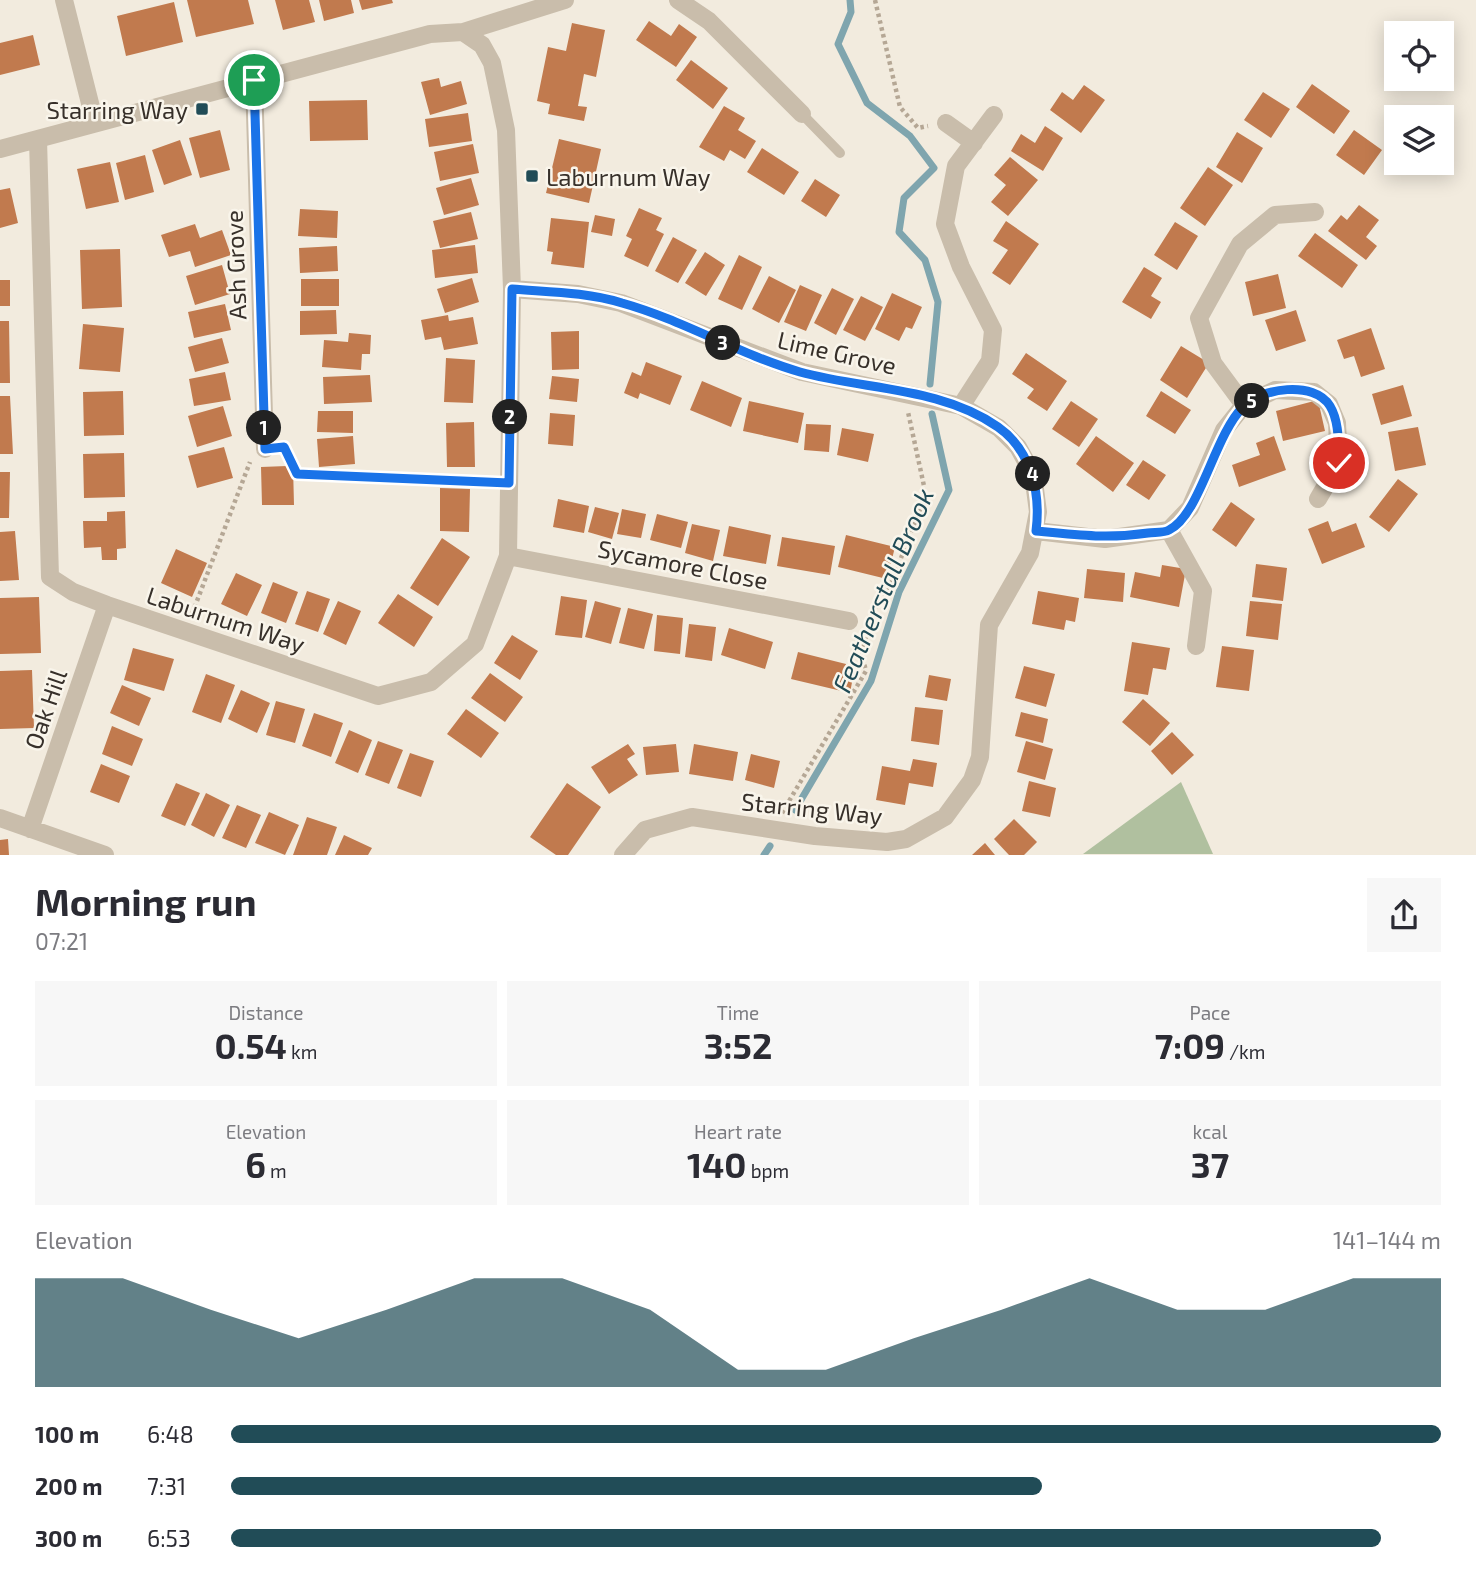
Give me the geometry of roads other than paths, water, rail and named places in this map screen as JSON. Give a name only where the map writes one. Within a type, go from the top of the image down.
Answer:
[{"type":"street","points":[[64,0],[95,123]]},
{"type":"street","points":[[0,149],[430,34],[463,32],[565,0]]},
{"type":"street","points":[[678,0],[709,21],[802,114]]},
{"type":"street","name":"Laburnum Way","points":[[38,139],[50,577],[74,592],[107,605],[378,696],[431,682],[475,644],[508,556],[512,289],[506,130],[492,63],[482,45],[463,32]]},
{"type":"street","name":"Ash Grove","points":[[254,80],[265,449]]},
{"type":"street","points":[[961,406],[990,360],[993,330],[961,267],[946,224],[956,166],[994,115]]},
{"type":"street","points":[[946,123],[974,143]]},
{"type":"street","points":[[1244,405],[1213,363],[1199,318],[1240,244],[1275,215],[1315,212]]},
{"type":"street","name":"Lime Grove","points":[[512,289],[578,294],[621,303],[755,357],[802,372],[961,406],[999,428],[1018,447],[1033,474],[1038,512],[1036,531]]},
{"type":"street","points":[[1036,531],[1105,539],[1169,530],[1190,508],[1224,430],[1244,405],[1275,390],[1314,392],[1329,404],[1337,423],[1339,463],[1318,499]]},
{"type":"street","points":[[1169,530],[1203,591],[1196,646]]},
{"type":"street","name":"Starring Way","points":[[623,855],[645,830],[692,817],[815,836],[887,842],[906,839],[945,817],[972,780],[980,757],[989,625],[1030,554],[1036,531]]},
{"type":"street","name":"Sycamore Close","points":[[508,556],[849,621]]},
{"type":"street","name":"Oak Hill","points":[[30,829],[107,605]]},
{"type":"street","points":[[0,818],[105,855]]},
{"type":"street","points":[[810,855],[815,836]]},
{"type":"lane","points":[[802,114],[840,153]]},
{"type":"waterway","name":"Featherstall Brook","points":[[850,0],[851,12],[838,44],[867,103],[910,136],[934,168],[904,198],[899,232],[925,260],[938,302],[930,384]]},
{"type":"waterway","name":"Featherstall Brook","points":[[795,810],[871,681],[899,592],[949,490],[932,414]]},
{"type":"waterway","name":"Featherstall Brook","points":[[764,855],[770,846]]},
{"type":"place","name":"Starring Way","points":[[202,109]]},
{"type":"place","name":"Laburnum Way","points":[[532,176]]}]
